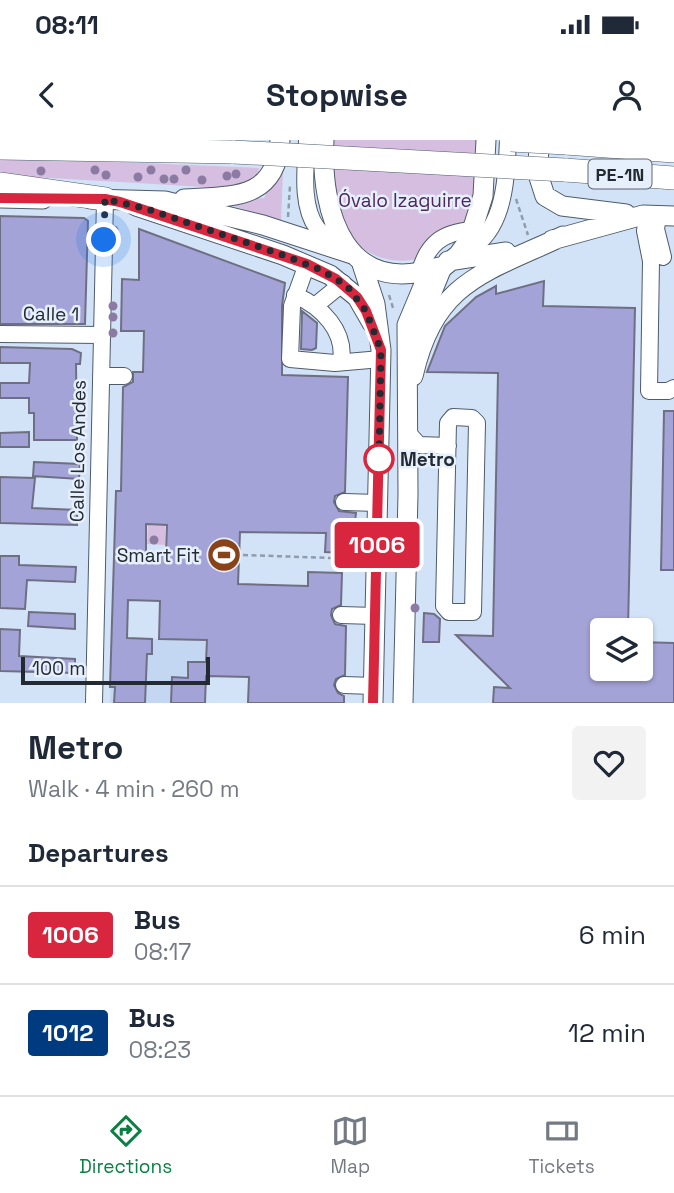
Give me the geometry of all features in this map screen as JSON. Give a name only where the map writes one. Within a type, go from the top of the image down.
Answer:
[{"type":"highway","name":"PE-1N","points":[[509,140],[674,151]]},
{"type":"highway","name":"PE-1N","points":[[0,148],[234,152],[674,178]]},
{"type":"highway","points":[[0,184],[105,199]]},
{"type":"main road","points":[[0,198],[166,201],[244,194],[262,186],[274,169],[280,140]]},
{"type":"main road","points":[[324,140],[327,204],[337,233],[354,254],[375,304],[381,355],[374,694],[403,695],[408,467],[407,325],[425,282],[448,262],[473,230],[483,196],[486,140]]},
{"type":"main road","points":[[540,140],[539,185],[552,202],[583,210],[655,216]]},
{"type":"main road","points":[[105,199],[147,209],[307,264],[343,283],[366,311],[381,355]]},
{"type":"main road","points":[[166,201],[354,254],[379,271],[399,275],[419,274],[448,262],[483,258],[564,236],[655,216]]},
{"type":"main road","points":[[408,411],[420,347],[441,307],[481,274],[564,236]]},
{"type":"main road","points":[[374,660],[404,660]]},
{"type":"street","points":[[307,140],[306,195],[312,217],[318,229],[354,254]]},
{"type":"street","points":[[448,262],[482,242],[493,225],[503,197],[509,140]]},
{"type":"street","name":"Calle Los Andes","points":[[94,703],[105,199]]},
{"type":"street","points":[[655,216],[645,231],[662,260],[649,391],[668,391],[674,388]]},
{"type":"street","points":[[419,274],[423,258],[436,241],[453,231],[473,230]]},
{"type":"street","points":[[307,264],[292,306],[290,359],[341,362],[381,355]]},
{"type":"street","points":[[316,305],[343,283]]},
{"type":"street","points":[[295,295],[316,305],[338,332],[342,348],[341,362]]},
{"type":"street","name":"Calle 1","points":[[0,334],[102,335]]},
{"type":"street","points":[[101,376],[124,376]]},
{"type":"street","points":[[453,417],[474,419],[477,424],[473,612],[449,612],[444,606],[448,451],[449,420],[453,417]]},
{"type":"street","points":[[408,433],[419,445],[448,451]]},
{"type":"street","points":[[408,467],[419,456],[448,451]]},
{"type":"street","points":[[344,502],[378,503]]},
{"type":"street","points":[[341,615],[376,616]]},
{"type":"street","points":[[344,685],[374,694]]},
{"type":"path","points":[[287,233],[291,176]]},
{"type":"path","points":[[516,198],[528,235]]},
{"type":"path","points":[[243,555],[361,559]]},
{"type":"shaded area","points":[[112,638],[207,640],[205,703],[110,703]]},
{"type":"green space","name":"Óvalo Izaguirre","points":[[334,140],[478,140],[471,205],[463,225],[453,239],[439,250],[406,260],[389,260],[373,254],[359,244],[348,230],[339,208],[334,175]]},
{"type":"green space","points":[[0,157],[259,168],[257,178],[238,189],[0,175]]},
{"type":"green space","points":[[283,171],[281,222],[228,204],[229,201],[264,198],[278,172]]},
{"type":"green space","points":[[148,525],[165,526],[165,545],[147,544]]},
{"type":"building","points":[[0,216],[84,218],[88,221],[85,324],[0,324]]},
{"type":"building","points":[[139,229],[285,283],[282,306],[282,375],[348,377],[345,492],[335,496],[334,502],[339,511],[356,513],[354,530],[344,529],[343,553],[325,552],[326,533],[240,532],[238,584],[308,586],[308,572],[342,573],[341,605],[332,609],[331,615],[335,624],[346,626],[345,675],[336,679],[334,685],[338,693],[344,696],[344,703],[248,703],[249,677],[206,676],[205,703],[171,703],[172,677],[188,678],[188,662],[206,662],[207,640],[159,639],[160,601],[128,600],[127,638],[152,639],[152,654],[147,654],[145,703],[114,703],[115,687],[110,687],[116,491],[121,491],[123,387],[133,382],[133,372],[143,372],[144,331],[121,331],[122,279],[139,280]],"holes":[[[146,524],[167,525],[166,553],[146,552]]]},
{"type":"building","points":[[544,281],[543,306],[635,308],[628,618],[590,618],[590,681],[653,681],[653,642],[674,643],[674,703],[493,703],[494,687],[510,688],[456,635],[493,636],[498,373],[427,372],[445,326],[476,297],[496,286],[496,294]]},
{"type":"building","points":[[302,311],[317,323],[316,348],[312,350],[301,349]]},
{"type":"building","points":[[0,347],[72,349],[81,353],[80,364],[76,364],[77,440],[34,440],[34,413],[29,413],[29,398],[0,398],[0,383],[29,383],[30,363],[0,363]]},
{"type":"building","points":[[664,411],[674,411],[674,570],[661,570]]},
{"type":"building","points":[[29,432],[29,447],[0,447],[0,433]]},
{"type":"building","points":[[34,462],[80,464],[79,479],[33,476]]},
{"type":"building","points":[[0,477],[35,478],[32,508],[77,510],[77,525],[0,523]]},
{"type":"building","points":[[0,556],[19,556],[19,565],[76,567],[75,582],[27,580],[25,609],[0,608]]},
{"type":"building","points":[[29,612],[75,614],[75,629],[28,626]]},
{"type":"building","points":[[424,613],[434,614],[440,619],[439,642],[423,642]]},
{"type":"building","points":[[0,629],[20,630],[19,656],[75,659],[75,673],[0,671]]},
{"type":"bus line","name":"1006","points":[[0,198],[105,199],[147,209],[314,267],[343,283],[357,297],[374,328],[381,350],[373,703]]},
{"type":"place","name":"Metro","points":[[379,459]]},
{"type":"place","name":"Smart Fit","points":[[224,555]]},
{"type":"route","points":[[104,240],[105,199],[147,209],[283,255],[321,270],[347,286],[366,311],[381,350],[379,459]]}]
